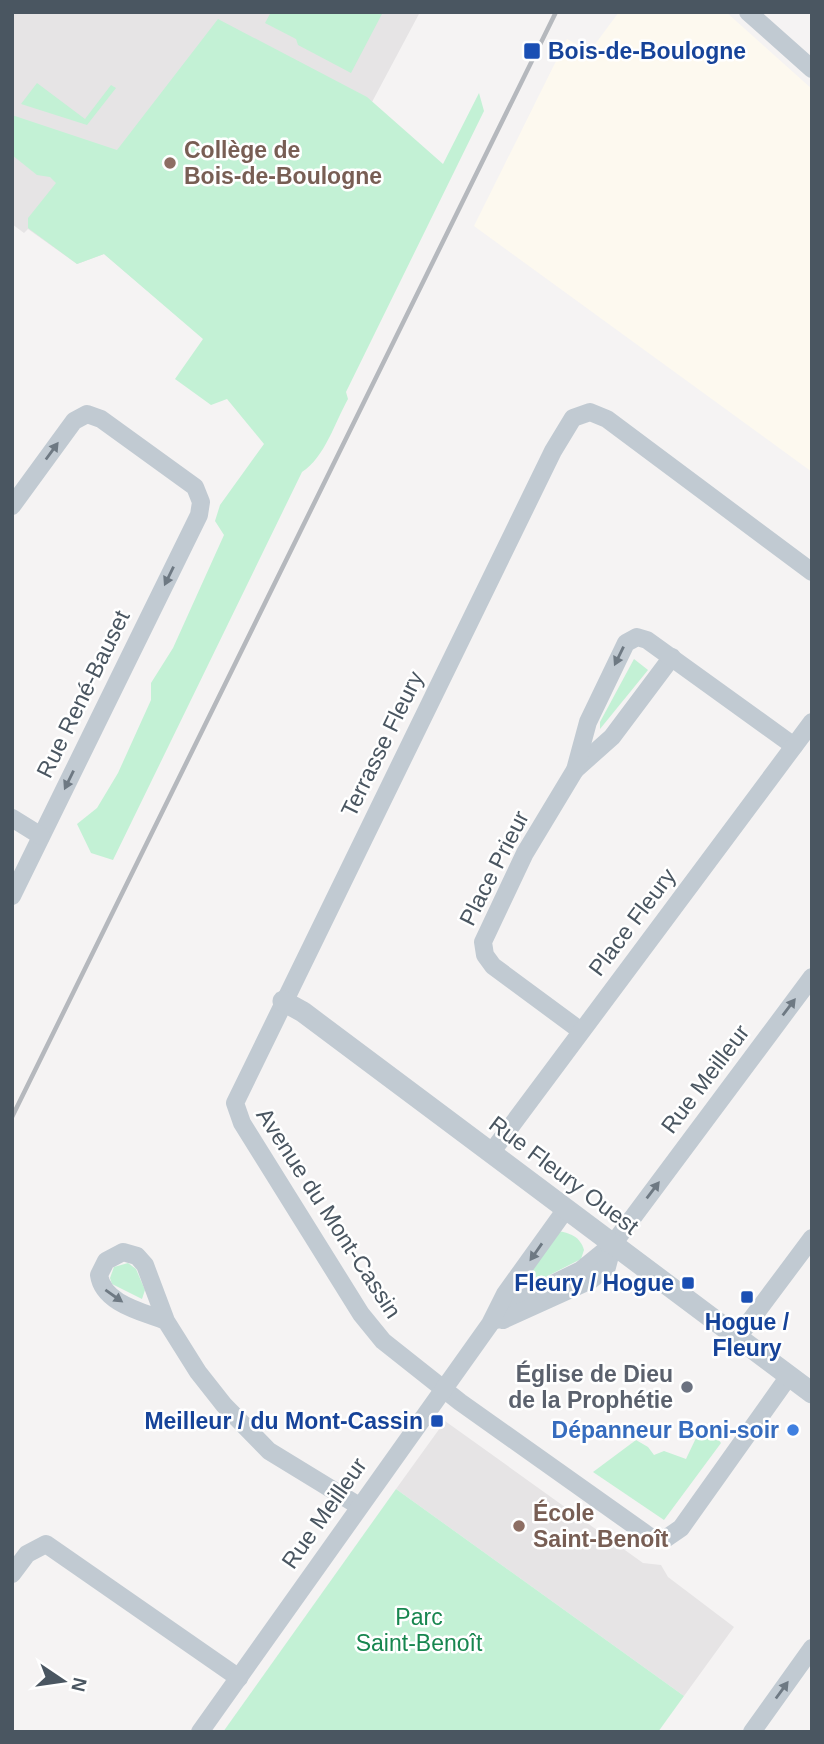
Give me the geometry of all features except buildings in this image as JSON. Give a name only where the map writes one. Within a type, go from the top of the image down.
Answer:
[{"type":"street","points":[[748,12],[812,69]]},
{"type":"street","name":"Terrasse Fleury","points":[[235,1103],[283,1000],[568,424],[582,413],[594,412],[612,422],[812,572]]},
{"type":"street","name":"Rue René-Bauset","points":[[12,506],[74,421],[83,415],[91,414],[195,487],[201,498],[199,515],[12,896]]},
{"type":"street","name":"Place Prieur","points":[[581,1031],[493,966],[483,947],[487,930],[525,853],[575,770],[588,722],[626,643],[641,637],[794,746]]},
{"type":"street","name":"Place Prieur","points":[[575,770],[612,737],[672,657]]},
{"type":"street","name":"Place Fleury","points":[[491,1153],[812,722]]},
{"type":"street","points":[[12,818],[41,836]]},
{"type":"street","name":"Rue Meilleur","points":[[490,1324],[520,1300],[581,1270],[612,1244],[812,977]]},
{"type":"street","name":"Rue Fleury Ouest","points":[[283,1000],[812,1393]]},
{"type":"street","name":"Avenue du Mont-Cassin","points":[[235,1103],[239,1119],[368,1324],[383,1341],[443,1389],[633,1526],[662,1539],[669,1538],[684,1524],[789,1376]]},
{"type":"street","name":"Rue Meilleur","points":[[200,1732],[490,1324],[505,1294],[566,1209]]},
{"type":"street","points":[[737,1337],[812,1238]]},
{"type":"street","points":[[166,1321],[214,1394],[263,1446],[359,1506]]},
{"type":"street","points":[[12,1574],[27,1554],[46,1544],[239,1678]]},
{"type":"street","points":[[752,1732],[812,1648]]},
{"type":"shaded area","name":"Collège de Bois-de-Boulogne","points":[[12,12],[420,12],[372,102],[204,339],[104,254],[77,264],[28,229],[24,233],[12,224]]},
{"type":"shaded area","points":[[619,12],[726,12],[812,89],[812,472],[474,226],[567,39],[590,51]]},
{"type":"shaded area","name":"École Saint-Benoît","points":[[445,1421],[643,1563],[661,1565],[668,1577],[734,1627],[684,1696],[396,1489]]},
{"type":"green space","points":[[271,12],[383,12],[351,73],[298,45],[296,39],[265,23]]},
{"type":"green space","points":[[218,19],[367,97],[443,164],[479,93],[484,111],[346,392],[348,399],[329,439],[317,458],[302,472],[113,860],[91,853],[77,824],[97,808],[118,773],[151,700],[151,683],[173,648],[224,535],[215,521],[220,505],[264,444],[227,399],[211,405],[175,379],[203,339],[104,254],[77,264],[28,228],[28,218],[56,183],[50,177],[37,175],[12,155],[12,115],[117,150]]},
{"type":"green space","points":[[37,83],[85,119],[111,85],[116,88],[87,125],[21,104]]},
{"type":"green space","points":[[634,659],[648,670],[600,729],[600,722]]},
{"type":"green space","points":[[558,1231],[570,1234],[580,1241],[584,1250],[581,1259],[528,1286],[525,1279]]},
{"type":"green space","points":[[128,1263],[136,1269],[145,1290],[142,1299],[112,1284],[110,1278],[114,1267]]},
{"type":"green space","points":[[711,1430],[721,1443],[664,1520],[593,1472],[636,1440],[648,1447],[654,1455],[664,1451],[686,1459],[696,1438]]},
{"type":"green space","name":"Parc Saint-Benoît","points":[[396,1489],[684,1696],[658,1732],[223,1732]]},
{"type":"railway","points":[[12,1117],[556,12]]},
{"type":"place","name":"Bois-de-Boulogne","points":[[532,51]]},
{"type":"place","name":"Collège de Bois-de-Boulogne","points":[[170,163]]},
{"type":"place","name":"Fleury / Hogue","points":[[688,1283]]},
{"type":"place","name":"Hogue / Fleury","points":[[747,1297]]},
{"type":"place","name":"Église de Dieu de la Prophétie","points":[[687,1387]]},
{"type":"place","name":"Meilleur / du Mont-Cassin","points":[[437,1421]]},
{"type":"place","name":"Dépanneur Boni-soir","points":[[793,1430]]},
{"type":"place","name":"École Saint-Benoît","points":[[519,1526]]}]
